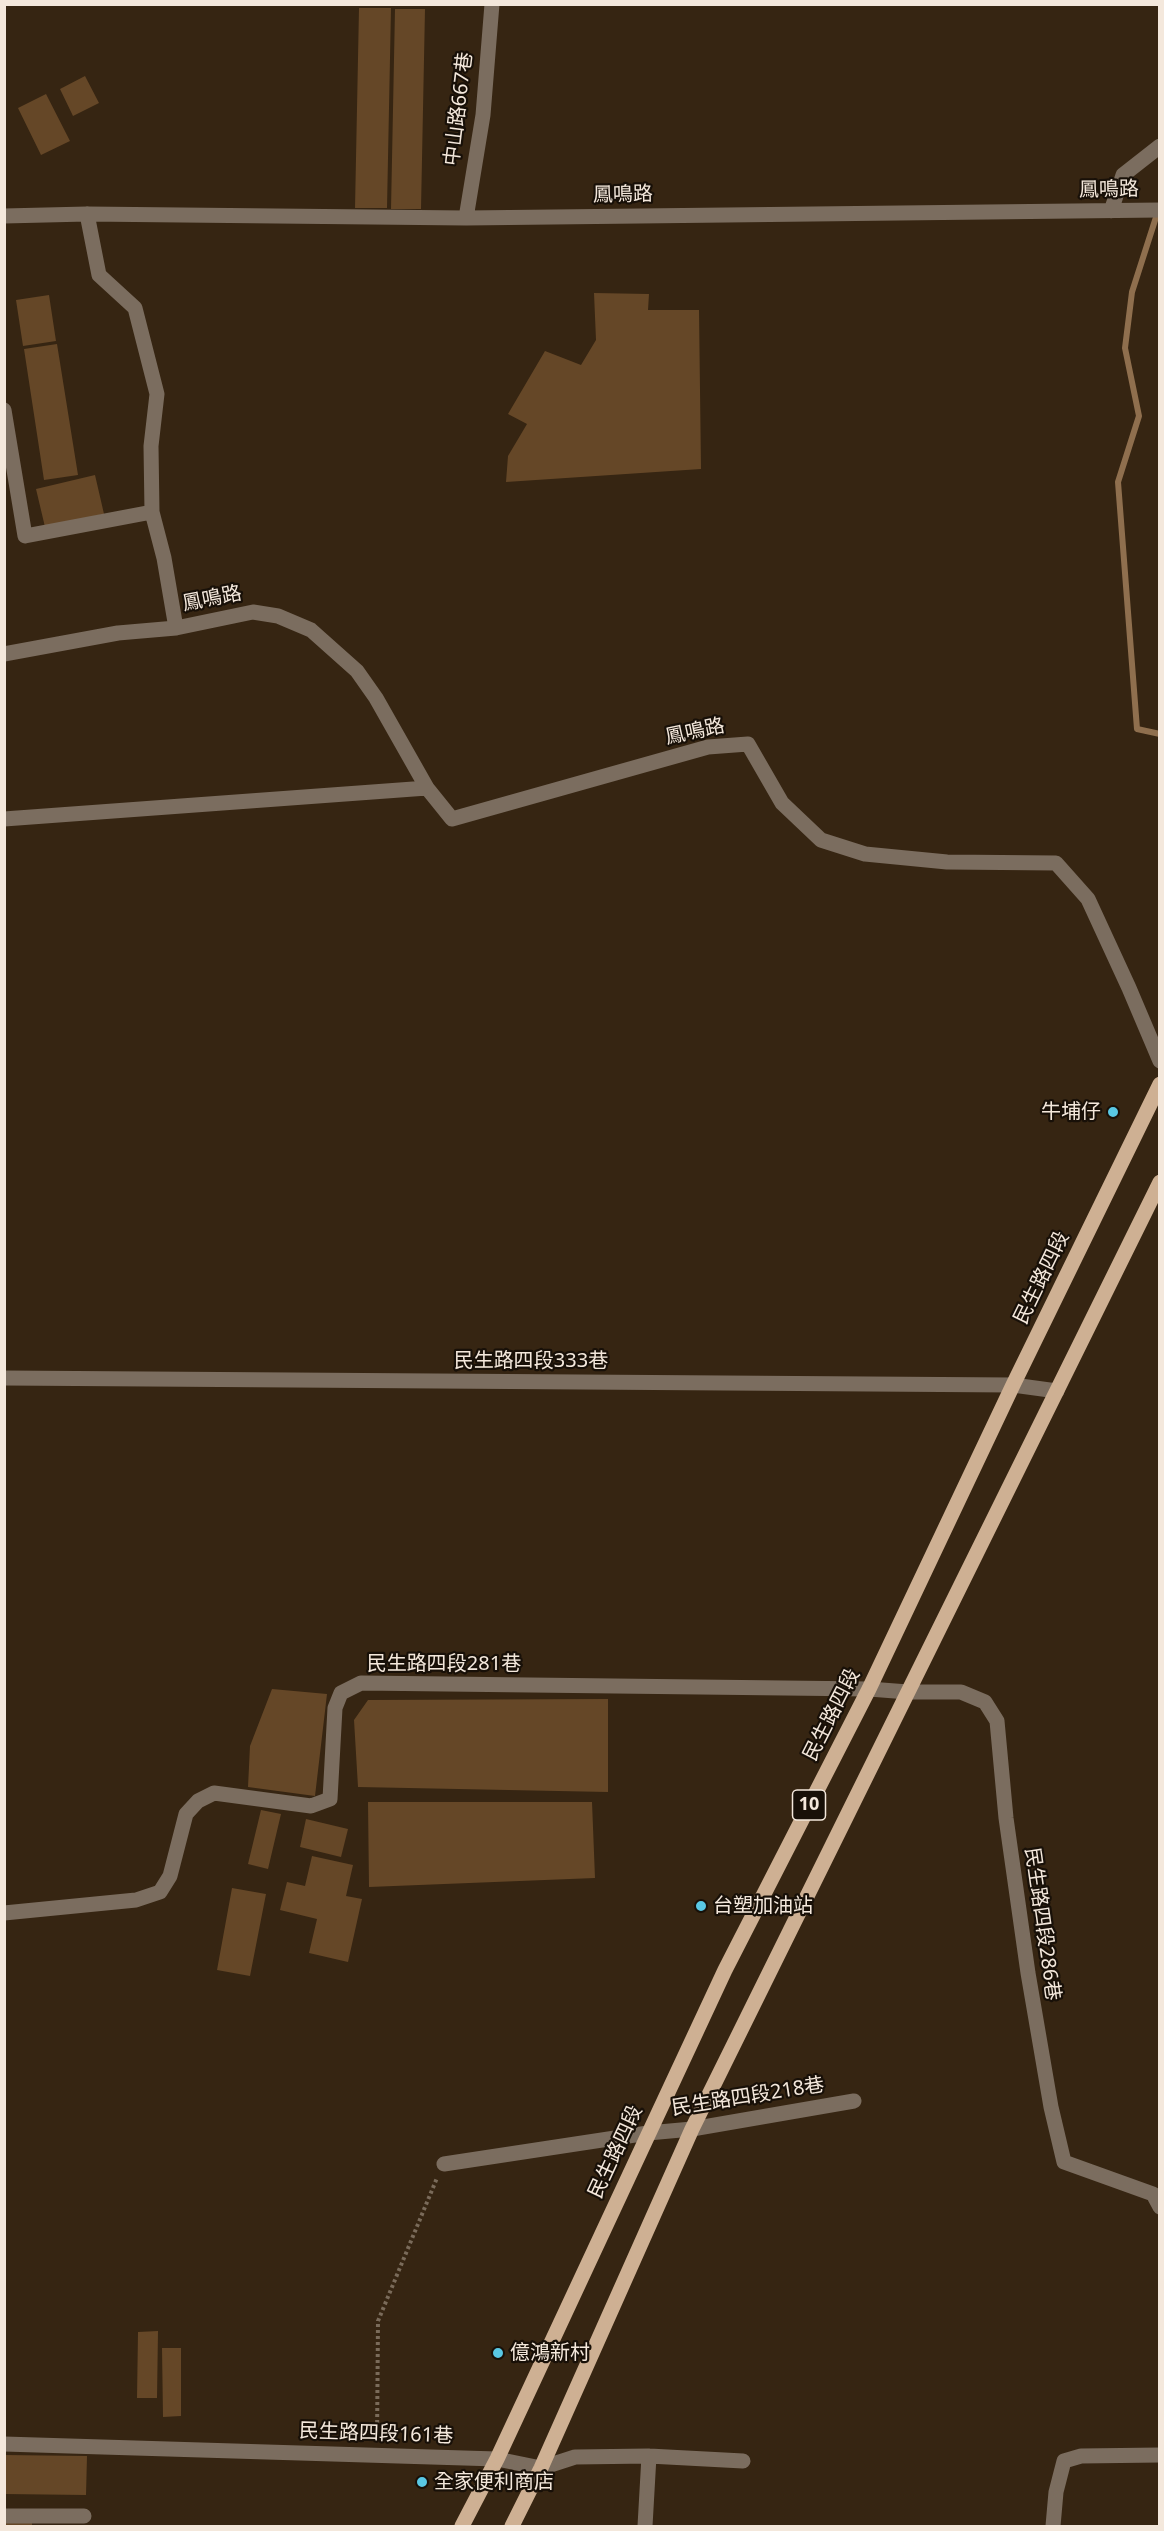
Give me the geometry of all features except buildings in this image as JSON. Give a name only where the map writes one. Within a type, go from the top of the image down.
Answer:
[{"type":"main road","name":"民生路四段","points":[[462,2526],[497,2459],[725,1970],[869,1689],[1013,1385],[1160,1084]]},
{"type":"main road","name":"10","points":[[512,2526],[541,2468],[692,2129],[1160,1182]]},
{"type":"street","name":"中山路667巷","points":[[466,218],[483,115],[492,4]]},
{"type":"street","points":[[1111,211],[1123,175],[1160,146]]},
{"type":"street","name":"鳳鳴路","points":[[4,216],[87,214],[466,218],[1160,210]]},
{"type":"street","name":"鳳鳴路","points":[[87,214],[99,274],[135,308],[158,394],[151,446],[152,512],[164,558],[176,628]]},
{"type":"street","points":[[4,410],[25,536],[152,512]]},
{"type":"street","name":"鳳鳴路","points":[[4,654],[118,633],[176,628],[252,612],[278,616],[311,630],[357,671],[376,698],[427,788],[452,819],[708,747],[748,744],[782,804],[820,840],[865,854],[947,862],[1056,863],[1088,899],[1160,1061]]},
{"type":"street","points":[[4,819],[427,788]]},
{"type":"street","name":"民生路四段333巷","points":[[4,1378],[1013,1385],[1057,1390]]},
{"type":"street","name":"民生路四段281巷","points":[[4,1913],[136,1900],[160,1892],[170,1876],[186,1814],[198,1802],[214,1793],[311,1806],[330,1799],[335,1708],[341,1693],[360,1683],[869,1689]]},
{"type":"street","name":"民生路四段286巷","points":[[869,1689],[961,1692],[985,1702],[997,1721],[1006,1818],[1026,1961],[1051,2107],[1064,2162],[1153,2194],[1160,2207]]},
{"type":"street","name":"民生路四段218巷","points":[[444,2164],[648,2133],[692,2129],[854,2101]]},
{"type":"street","name":"民生路四段161巷","points":[[4,2444],[497,2459],[541,2468],[575,2457],[649,2456],[743,2461]]},
{"type":"street","points":[[1053,2526],[1056,2492],[1064,2460],[1081,2456],[1160,2455]]},
{"type":"street","points":[[645,2526],[649,2456]]},
{"type":"street","points":[[4,2516],[84,2516]]},
{"type":"path","points":[[378,2455],[378,2321],[444,2164]]},
{"type":"waterway","points":[[1158,211],[1132,292],[1125,348],[1139,416],[1118,482],[1137,729],[1160,734]]},
{"type":"place","name":"牛埔仔","points":[[1113,1112]]},
{"type":"place","name":"台塑加油站","points":[[701,1906]]},
{"type":"place","name":"億鴻新村","points":[[498,2353]]},
{"type":"place","name":"全家便利商店","points":[[422,2482]]}]
